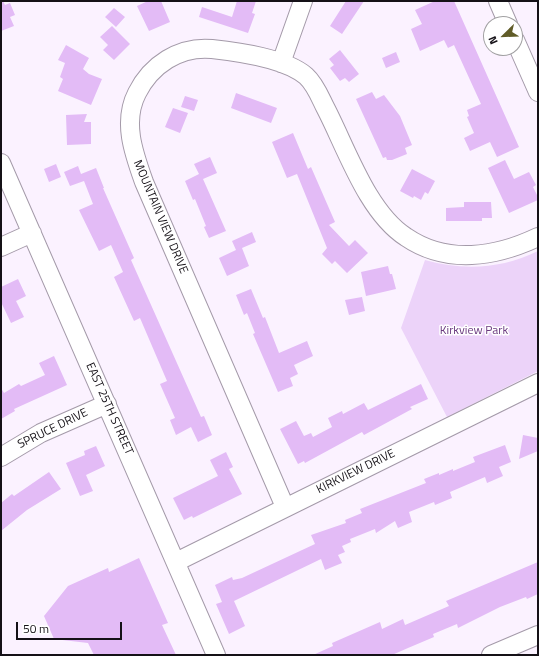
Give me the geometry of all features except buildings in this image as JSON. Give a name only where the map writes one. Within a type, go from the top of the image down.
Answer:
[{"type":"street","points":[[281,63],[304,1]]},
{"type":"street","points":[[498,1],[505,16]]},
{"type":"street","name":"MOUNTAIN VIEW DRIVE","points":[[285,507],[144,182],[130,139],[132,103],[148,76],[157,66],[169,58],[186,51],[206,48],[257,56],[281,63],[305,76],[313,84],[362,184],[374,203],[405,237],[417,244],[446,254],[470,256],[500,252],[538,237]]},
{"type":"street","points":[[522,56],[538,92]]},
{"type":"street","name":"EAST 25TH STREET","points":[[1,163],[216,655]]},
{"type":"street","points":[[1,247],[32,233]]},
{"type":"street","name":"KIRKVIEW DRIVE","points":[[176,562],[538,383]]},
{"type":"street","name":"SPRUCE DRIVE","points":[[1,457],[41,433],[107,404]]},
{"type":"street","points":[[491,655],[538,635]]},
{"type":"green space","name":"Kirkview Park","points":[[538,251],[538,371],[447,417],[401,328],[425,260],[440,264],[468,267],[496,265],[510,262]]}]
